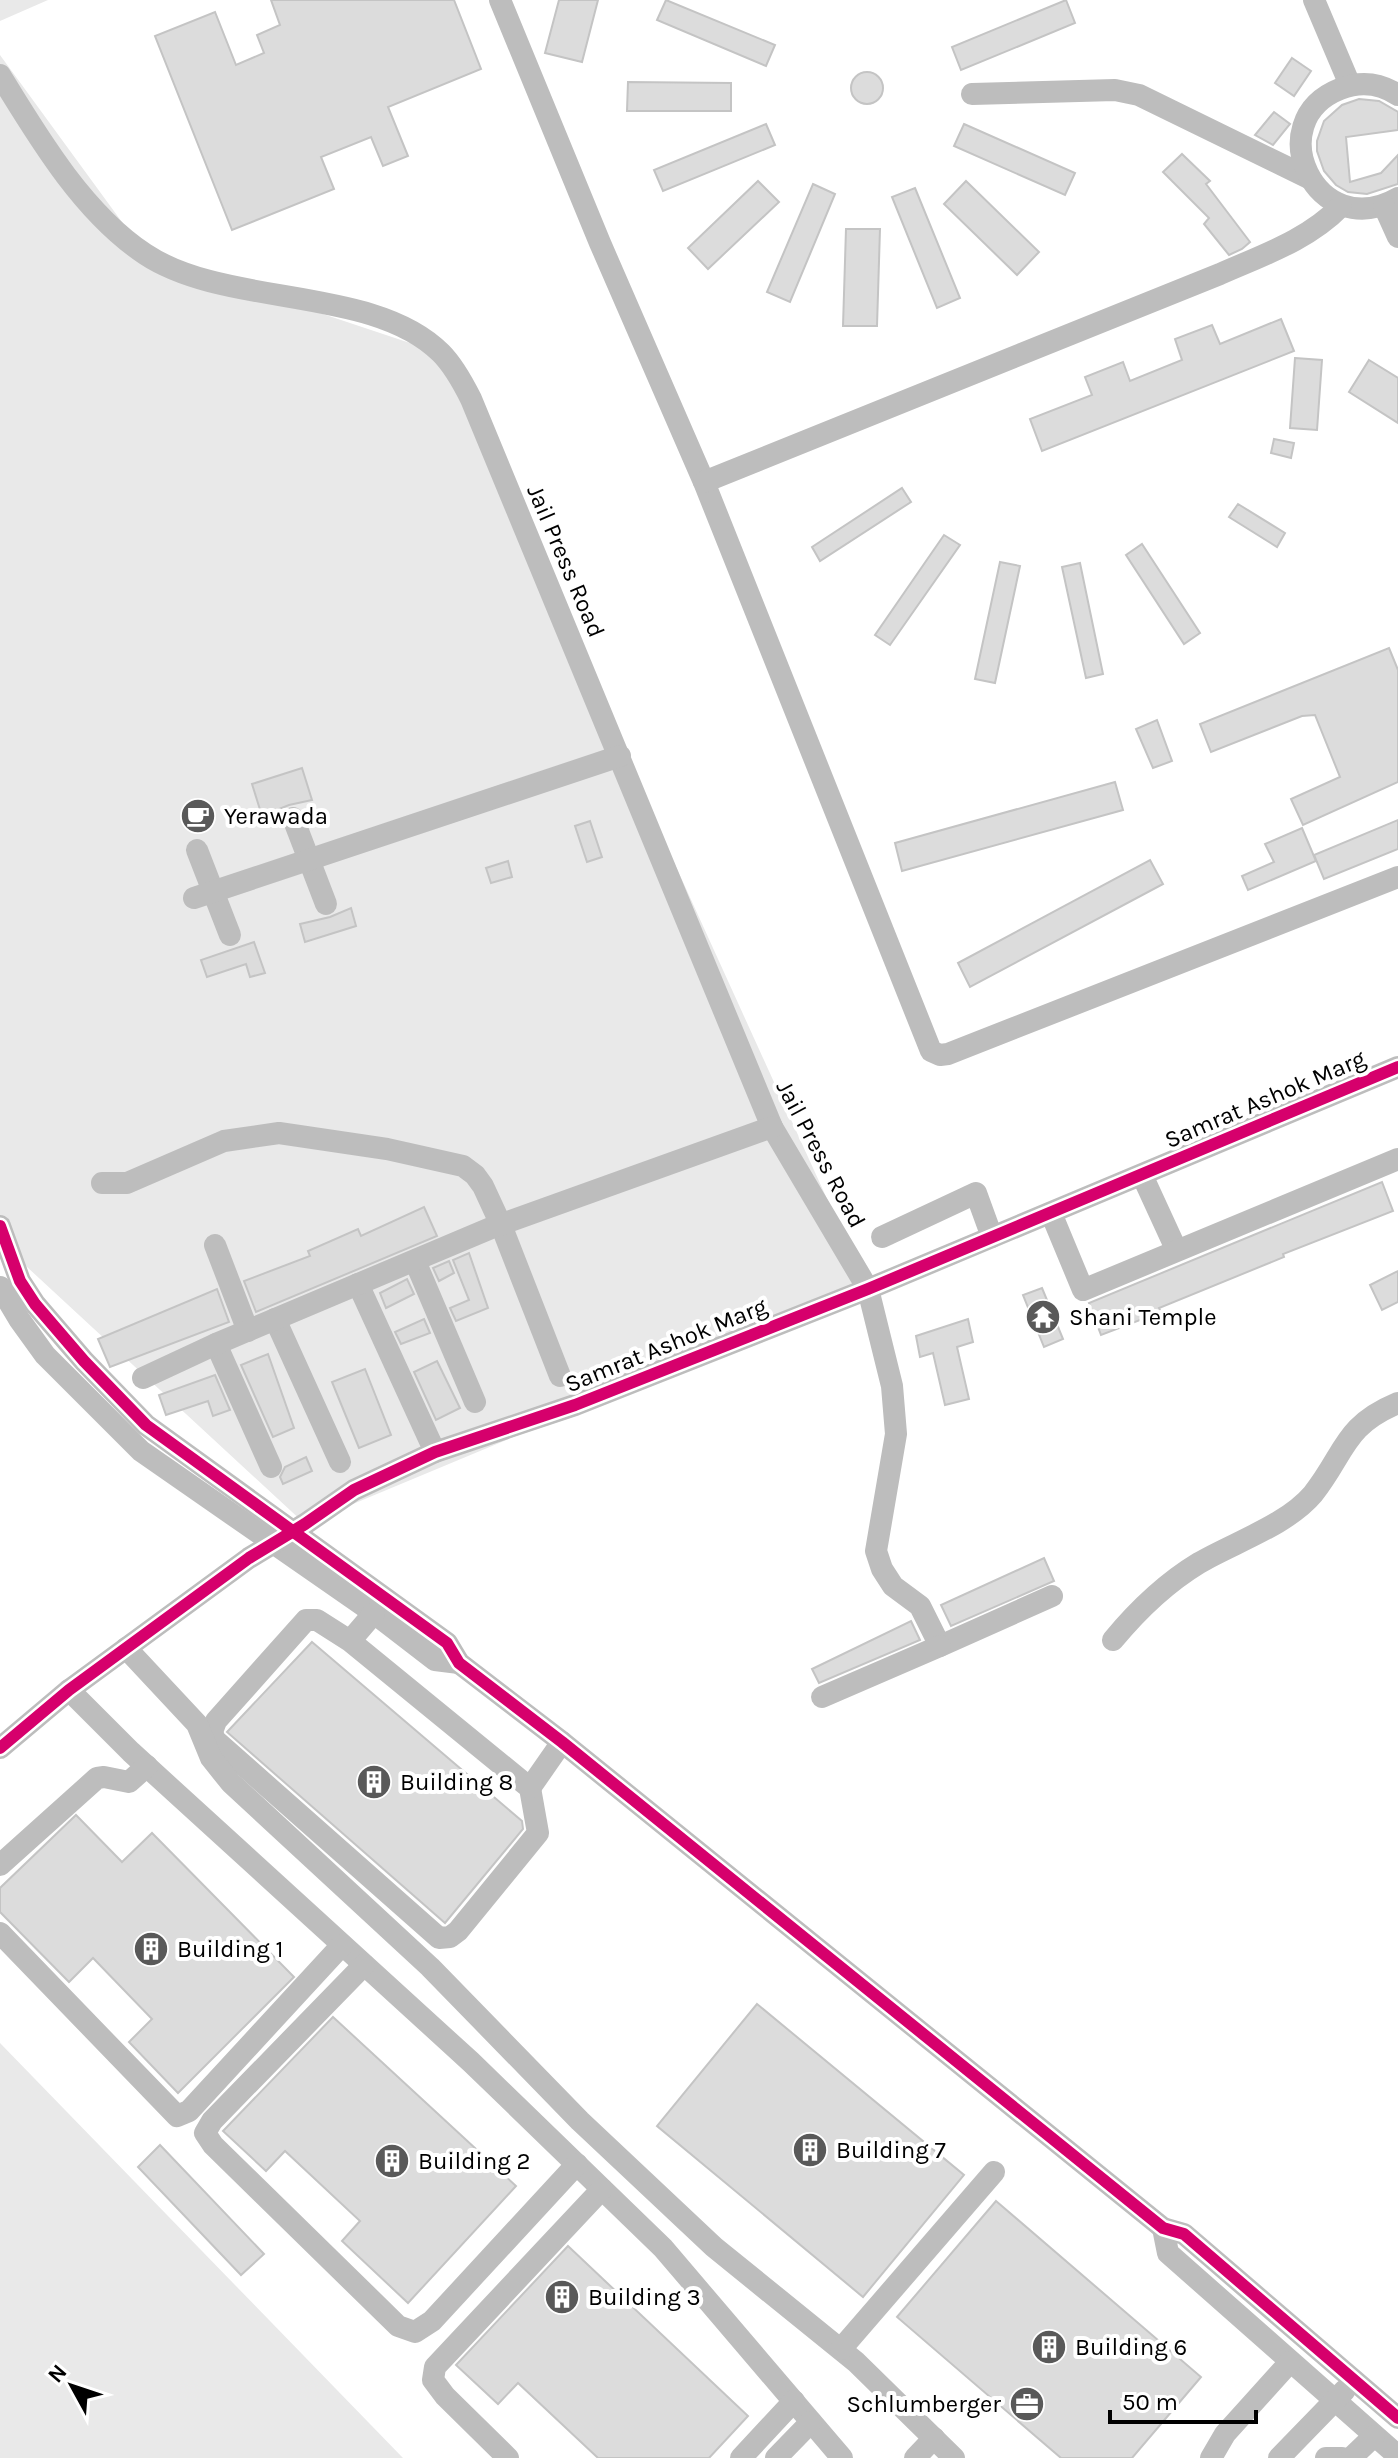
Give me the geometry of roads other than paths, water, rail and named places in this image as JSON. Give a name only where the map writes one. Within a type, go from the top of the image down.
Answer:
[{"type":"street","points":[[500,0],[600,243],[704,482],[931,1051],[948,1054],[1398,877]]},
{"type":"street","points":[[1314,0],[1350,85]]},
{"type":"street","name":"Jail Press Road","points":[[0,75],[25,116],[84,196],[107,224],[146,255],[184,274],[369,314],[425,340],[443,354],[471,399],[772,1127],[868,1289],[892,1386],[896,1434],[876,1551],[882,1569],[893,1586],[920,1606],[940,1646]]},
{"type":"street","points":[[1398,95],[1369,84],[1350,85],[1332,92],[1316,105],[1306,121],[1301,150],[1309,178],[1323,195],[1341,206],[1363,209],[1391,202],[1398,237]]},
{"type":"street","points":[[972,94],[1115,90],[1139,95],[1309,178]]},
{"type":"street","points":[[704,482],[1220,274],[1289,244],[1327,220],[1341,206]]},
{"type":"street","points":[[203,895],[620,756]]},
{"type":"street","points":[[293,818],[326,904]]},
{"type":"street","points":[[197,850],[203,895],[230,935]]},
{"type":"street","name":"Samrat Ashok Marg","points":[[0,1748],[69,1690],[249,1558],[354,1490],[435,1452],[575,1405],[868,1289],[1398,1067]]},
{"type":"street","points":[[143,1378],[216,1344],[501,1225],[772,1127]]},
{"type":"street","points":[[102,1183],[127,1183],[224,1141],[279,1133],[387,1149],[463,1166],[483,1186],[560,1376]]},
{"type":"street","points":[[1051,1213],[1083,1290],[1398,1159]]},
{"type":"street","points":[[1142,1175],[1176,1249]]},
{"type":"street","points":[[882,1237],[976,1193],[992,1237]]},
{"type":"street","points":[[0,1226],[20,1281],[35,1304],[84,1361],[146,1425],[435,1660],[459,1663]]},
{"type":"street","points":[[215,1245],[248,1331]]},
{"type":"street","points":[[415,1261],[475,1402]]},
{"type":"street","points":[[358,1284],[435,1452]]},
{"type":"street","points":[[0,1287],[45,1355],[141,1451],[284,1536],[447,1643],[459,1663],[562,1742],[1163,2228],[1184,2234],[1398,2418]]},
{"type":"street","points":[[275,1319],[340,1462]]},
{"type":"street","points":[[216,1344],[271,1467]]},
{"type":"street","points":[[1113,1640],[1140,1609],[1196,1565],[1287,1516],[1312,1495],[1353,1432],[1373,1413],[1398,1403]]},
{"type":"street","points":[[822,1697],[1052,1596]]},
{"type":"street","points":[[350,1641],[374,1613]]},
{"type":"street","points":[[306,1620],[317,1620],[350,1641],[530,1788],[538,1833],[450,1937],[439,1938],[215,1740],[212,1732],[216,1721],[306,1620]]},
{"type":"street","points":[[126,1648],[197,1724],[211,1758],[231,1783],[430,1967],[580,2121],[714,2247],[841,2349],[954,2458]]},
{"type":"street","points":[[69,1690],[147,1766],[471,2062],[663,2248],[842,2458]]},
{"type":"street","points":[[530,1788],[562,1742]]},
{"type":"street","points":[[0,1865],[97,1778],[129,1782],[147,1766]]},
{"type":"street","points":[[0,1933],[177,2116],[189,2111],[342,1945]]},
{"type":"street","points":[[364,1965],[212,2121],[205,2133],[213,2145],[398,2326],[415,2332],[432,2321],[577,2164]]},
{"type":"street","points":[[841,2349],[994,2172]]},
{"type":"street","points":[[508,2458],[445,2396],[433,2380],[435,2367],[602,2189]]},
{"type":"street","points":[[1163,2228],[1168,2253],[1398,2456]]},
{"type":"street","points":[[1256,2332],[1276,2313]]},
{"type":"street","points":[[1211,2458],[1225,2434],[1290,2362]]},
{"type":"street","points":[[1279,2458],[1354,2381]]},
{"type":"street","points":[[741,2458],[794,2401]]},
{"type":"street","points":[[776,2458],[811,2422]]},
{"type":"street","points":[[1351,2458],[1374,2436]]},
{"type":"street","points":[[915,2458],[934,2438]]},
{"type":"street","points":[[1326,2458],[1342,2458]]},
{"type":"place","name":"Yerawada","points":[[198,816]]},
{"type":"place","name":"Shani Temple","points":[[1043,1317]]},
{"type":"place","name":"Building 8","points":[[374,1782]]},
{"type":"place","name":"Building 1","points":[[151,1949]]},
{"type":"place","name":"Building 7","points":[[810,2150]]},
{"type":"place","name":"Building 2","points":[[392,2161]]},
{"type":"place","name":"Building 3","points":[[562,2297]]},
{"type":"place","name":"Building 6","points":[[1049,2347]]},
{"type":"place","name":"Schlumberger","points":[[1027,2404]]}]
